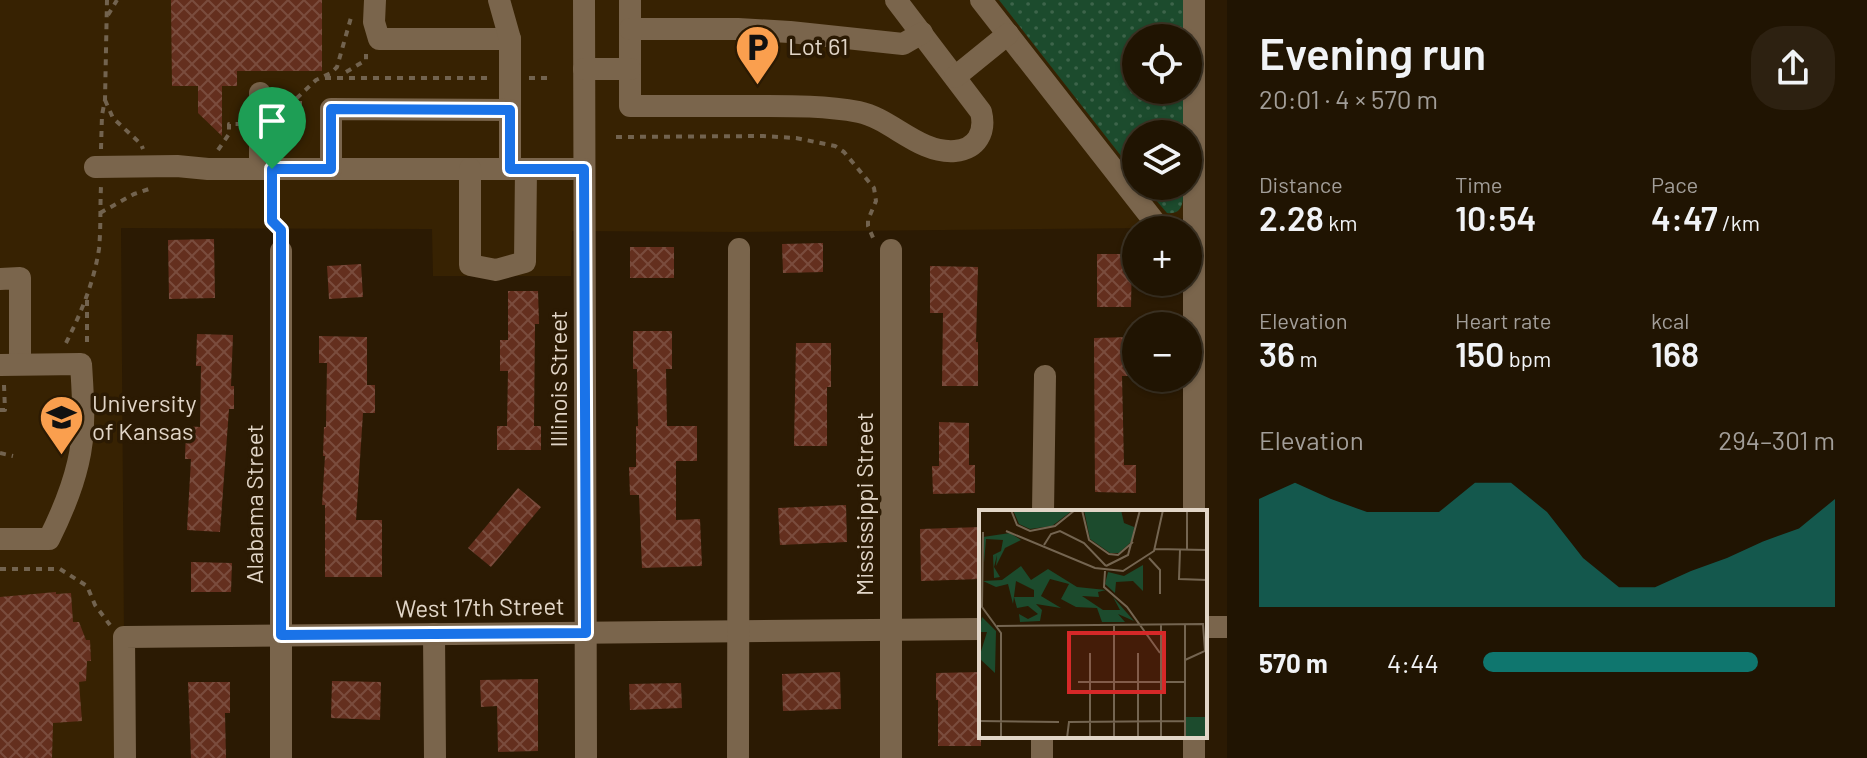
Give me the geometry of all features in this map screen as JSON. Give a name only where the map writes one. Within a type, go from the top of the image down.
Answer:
[{"type":"street","points":[[375,0],[374,22],[379,39],[510,39]]},
{"type":"street","points":[[470,169],[470,265],[496,270],[525,262],[510,110],[510,39],[499,0]]},
{"type":"street","name":"Illinois Street","points":[[584,0],[586,758]]},
{"type":"street","points":[[630,0],[630,106],[840,109],[881,119],[923,144],[947,151],[972,145],[983,128],[981,112],[896,0]]},
{"type":"street","points":[[981,0],[1150,216]]},
{"type":"street","points":[[1192,216],[1194,0]]},
{"type":"street","points":[[630,29],[790,32],[903,44],[922,33]]},
{"type":"street","points":[[955,77],[1008,34]]},
{"type":"street","points":[[584,69],[630,69]]},
{"type":"street","points":[[260,93],[266,169]]},
{"type":"street","points":[[331,169],[331,109],[510,110]]},
{"type":"street","points":[[98,167],[584,169]]},
{"type":"street","name":"Mississippi Street","points":[[883,247],[891,758]]},
{"type":"street","points":[[738,758],[739,249]]},
{"type":"street","name":"Alabama Street","points":[[281,251],[281,758]]},
{"type":"street","points":[[0,279],[20,278],[10,365],[62,357],[81,364],[83,409],[78,462],[49,539],[0,539]]},
{"type":"street","points":[[1191,296],[1194,510]]},
{"type":"street","points":[[1043,510],[1045,376]]},
{"type":"street","name":"West 17th Street","points":[[124,637],[979,629]]},
{"type":"street","points":[[434,634],[435,758]]},
{"type":"street","points":[[124,637],[125,758]]},
{"type":"path","points":[[62,357],[87,298],[99,247],[98,167],[105,100],[107,0]]},
{"type":"path","points":[[108,15],[117,0]]},
{"type":"path","points":[[346,40],[355,41]]},
{"type":"path","points":[[346,72],[366,60],[366,48]]},
{"type":"path","points":[[338,64],[353,78]]},
{"type":"path","points":[[321,78],[551,78]]},
{"type":"path","points":[[274,123],[279,133],[300,133],[300,95]]},
{"type":"path","points":[[105,100],[113,118],[141,144],[145,155]]},
{"type":"path","points":[[616,137],[763,136],[796,138],[835,146],[844,152],[874,188],[876,201],[868,226],[883,247]]},
{"type":"path","points":[[266,169],[272,221],[281,230],[281,251]]},
{"type":"path","points":[[100,213],[134,194],[157,186]]},
{"type":"path","points":[[62,357],[87,349],[87,298]]},
{"type":"path","points":[[0,453],[13,456]]},
{"type":"path","points":[[0,569],[60,569],[87,586],[104,618],[115,632],[124,637]]},
{"type":"shaded area","name":"University of Kansas","points":[[0,0],[1189,0],[1189,24],[1122,24],[1122,104],[1189,104],[1189,120],[1122,120],[1122,200],[1189,200],[1186,216],[1122,216],[1122,228],[572,231],[571,276],[433,276],[432,229],[121,228],[124,637],[121,640],[121,758],[0,758]]},
{"type":"green space","points":[[999,0],[1183,0],[1183,24],[1122,24],[1122,104],[1183,104],[1183,120],[1122,120],[1122,157]]},
{"type":"green space","points":[[1156,200],[1183,200],[1180,209],[1167,213]]},
{"type":"building","points":[[171,0],[322,0],[322,71],[237,71],[237,86],[222,86],[222,136],[198,113],[198,86],[172,86]]},
{"type":"building","points":[[214,239],[215,298],[169,299],[168,240]]},
{"type":"building","points":[[823,243],[823,272],[783,273],[782,244]]},
{"type":"building","points":[[630,247],[674,247],[674,278],[630,278]]},
{"type":"building","points":[[1097,254],[1122,254],[1122,296],[1131,296],[1131,307],[1097,307]]},
{"type":"building","points":[[361,264],[363,297],[329,299],[327,266]]},
{"type":"building","points":[[930,266],[978,267],[978,386],[942,386],[943,313],[930,313]]},
{"type":"building","points":[[508,291],[538,291],[534,426],[541,426],[541,450],[497,450],[497,426],[507,426],[508,371],[500,371],[500,340],[508,340]]},
{"type":"building","points":[[633,331],[672,331],[672,369],[666,369],[667,426],[697,426],[697,461],[676,461],[676,520],[700,519],[702,566],[642,568],[639,495],[630,495],[629,467],[636,467],[638,426]]},
{"type":"building","points":[[197,334],[233,335],[231,386],[234,386],[234,409],[229,409],[220,532],[187,530],[191,459],[185,459],[186,426],[200,427],[201,366],[196,366]]},
{"type":"building","points":[[319,336],[367,337],[367,385],[375,385],[375,413],[363,413],[356,520],[382,520],[382,577],[325,577],[325,505],[322,505],[327,363],[319,363]]},
{"type":"building","points":[[1122,337],[1124,465],[1136,465],[1136,493],[1095,492],[1094,338]]},
{"type":"building","points":[[796,343],[831,343],[827,446],[794,446]]},
{"type":"building","points":[[939,422],[969,423],[969,465],[975,465],[975,493],[933,494],[932,466],[939,466]]},
{"type":"building","points":[[518,488],[541,507],[491,567],[468,548]]},
{"type":"building","points":[[846,505],[847,542],[780,545],[778,508]]},
{"type":"building","points":[[979,527],[979,579],[921,581],[920,529]]},
{"type":"building","points":[[191,562],[232,563],[231,592],[191,592]]},
{"type":"building","points":[[71,593],[73,622],[79,622],[86,640],[90,640],[91,661],[87,661],[86,681],[79,682],[82,721],[53,723],[52,758],[0,758],[0,597]]},
{"type":"building","points":[[840,672],[841,709],[783,711],[782,674]]},
{"type":"building","points":[[979,672],[981,746],[938,746],[936,673]]},
{"type":"building","points":[[538,679],[538,751],[498,752],[497,706],[481,707],[480,680]]},
{"type":"building","points":[[332,681],[381,682],[380,720],[331,718]]},
{"type":"building","points":[[188,682],[230,682],[230,713],[225,713],[226,758],[191,758]]},
{"type":"building","points":[[681,683],[682,708],[630,710],[629,684]]},
{"type":"place","name":"Lot 61","points":[[757,86]]},
{"type":"place","name":"University of Kansas","points":[[61,457]]},
{"type":"route","points":[[331,109],[510,110],[510,169],[584,169],[586,633],[281,635],[281,230],[272,221],[272,169],[331,169],[331,109]]}]
